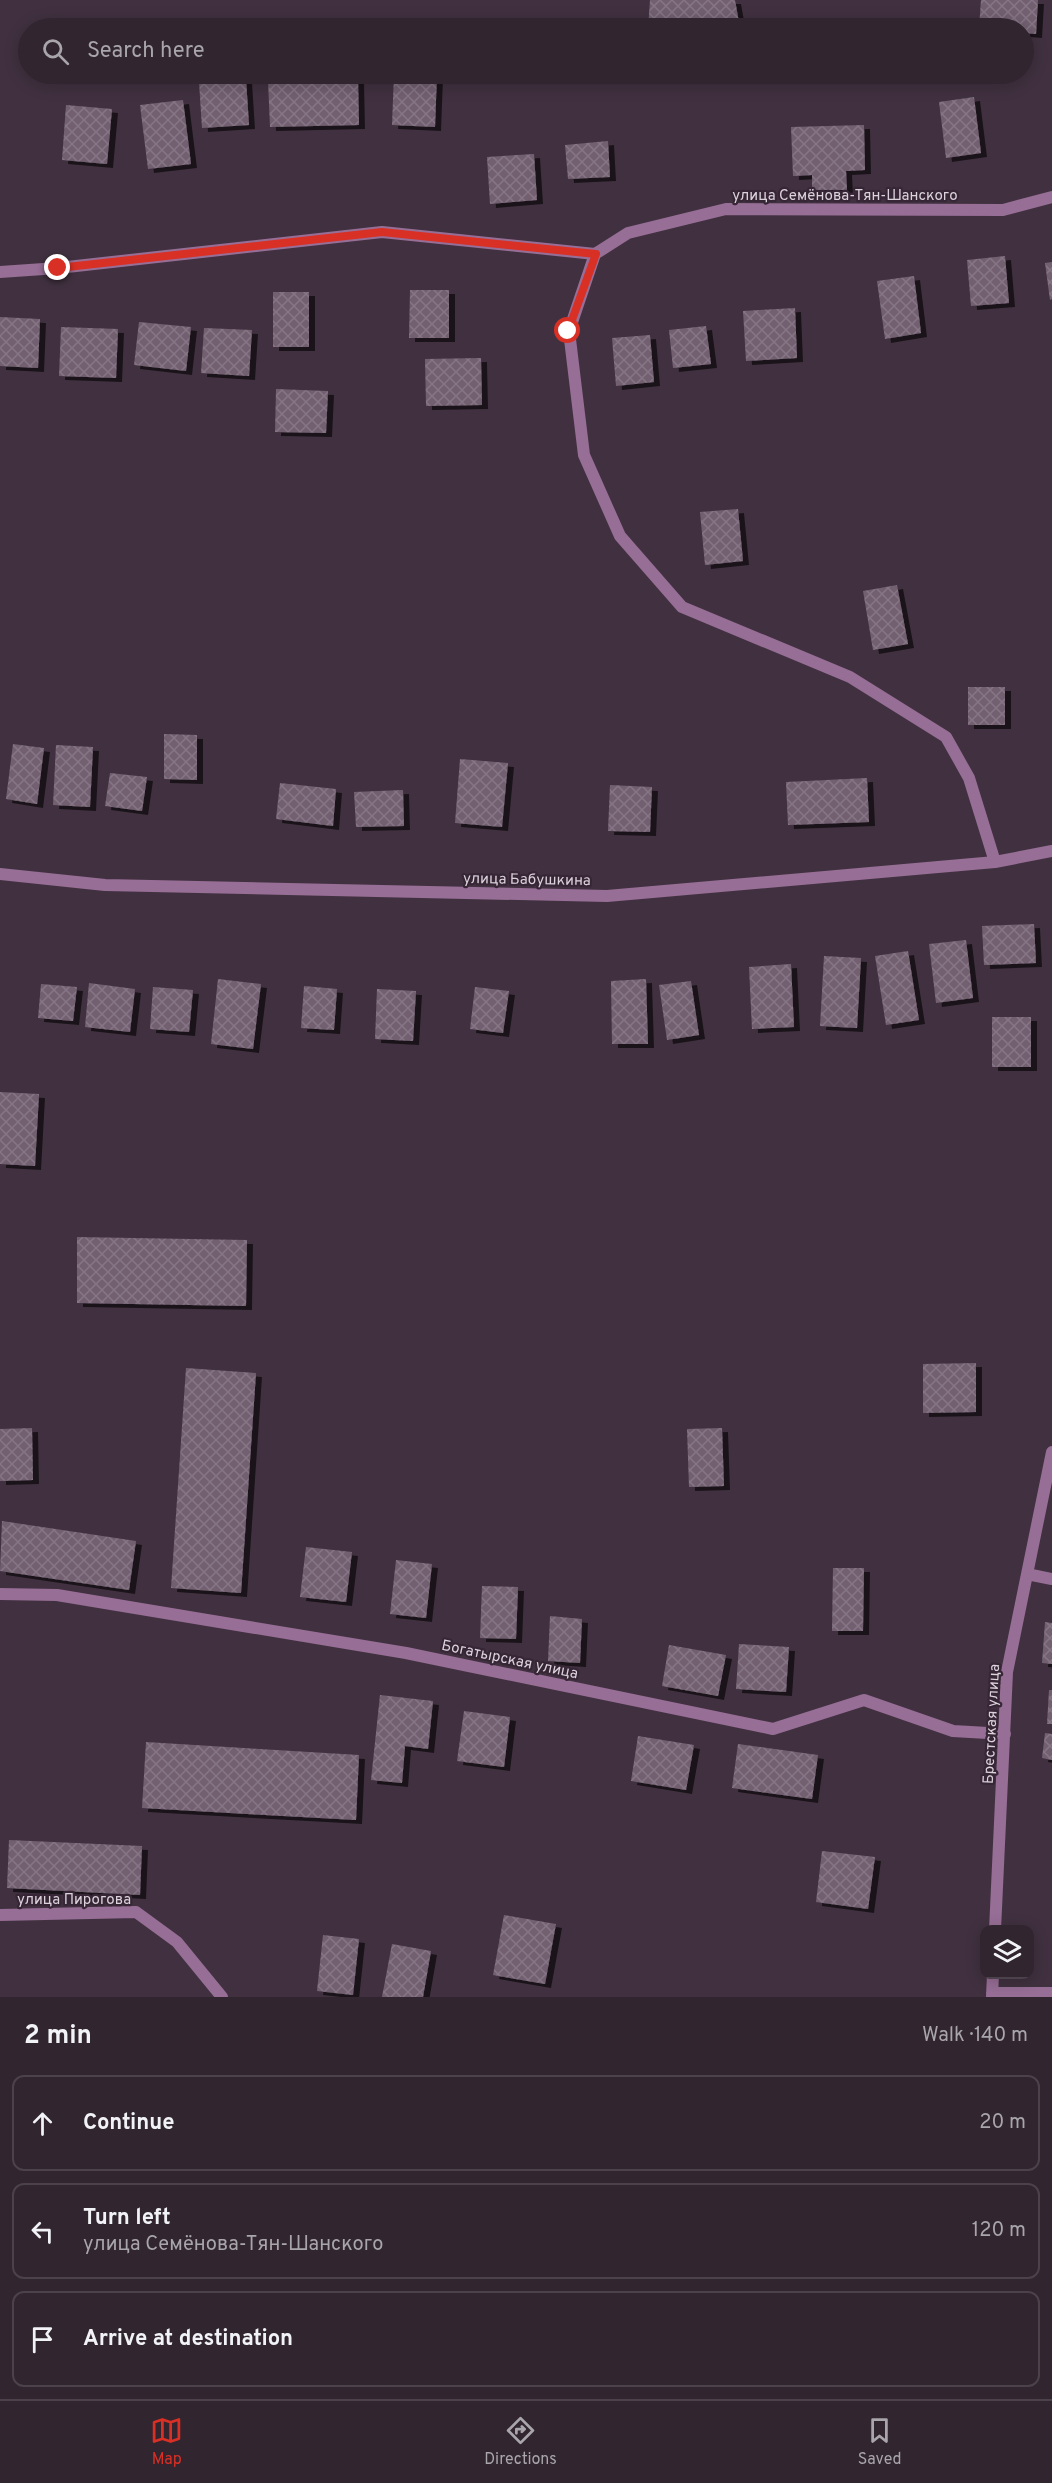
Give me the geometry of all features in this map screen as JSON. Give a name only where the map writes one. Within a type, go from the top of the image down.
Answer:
[{"type":"street","name":"улица Семёнова-Тян-Шанского","points":[[596,254],[628,233],[726,209],[1003,210],[1052,197]]},
{"type":"street","points":[[0,272],[58,268],[382,232],[596,254],[568,331],[584,455],[620,536],[682,607],[850,677],[946,737],[969,778],[995,862]]},
{"type":"street","name":"улица Бабушкина","points":[[0,874],[105,885],[607,896],[995,862],[1052,851]]},
{"type":"street","name":"Брестская улица","points":[[995,1925],[1007,1672],[1052,1452]]},
{"type":"street","points":[[1027,1574],[1052,1579]]},
{"type":"street","name":"Богатырская улица","points":[[0,1594],[57,1595],[406,1653],[772,1729],[864,1700],[953,1731],[1005,1734]]},
{"type":"street","name":"улица Пирогова","points":[[0,1915],[136,1912],[177,1942],[222,1997]]},
{"type":"street","points":[[993,1979],[992,1995],[1052,1994]]},
{"type":"building","points":[[650,0],[735,0],[738,18],[649,18]]},
{"type":"building","points":[[981,0],[1038,0],[1036,34],[1034,34],[1034,18],[980,18]]},
{"type":"building","points":[[199,84],[246,84],[249,125],[202,128]]},
{"type":"building","points":[[268,84],[358,84],[359,125],[270,127]]},
{"type":"building","points":[[394,84],[437,84],[435,127],[392,125]]},
{"type":"building","points":[[974,97],[981,153],[946,158],[939,102]]},
{"type":"building","points":[[183,100],[191,164],[148,169],[140,105]]},
{"type":"building","points":[[66,105],[112,109],[107,164],[62,160]]},
{"type":"building","points":[[864,125],[865,170],[846,171],[847,190],[812,190],[812,175],[793,176],[791,127]]},
{"type":"building","points":[[608,141],[610,177],[568,179],[565,145]]},
{"type":"building","points":[[534,154],[537,200],[490,204],[487,157]]},
{"type":"building","points":[[1005,256],[1009,303],[971,306],[967,260]]},
{"type":"building","points":[[1052,262],[1052,299],[1050,300],[1045,263]]},
{"type":"building","points":[[914,276],[921,333],[885,339],[877,281]]},
{"type":"building","points":[[410,290],[449,290],[449,338],[409,338]]},
{"type":"building","points":[[273,292],[309,292],[309,347],[273,347]]},
{"type":"building","points":[[795,308],[797,358],[746,361],[743,311]]},
{"type":"building","points":[[0,317],[40,319],[38,368],[0,366]]},
{"type":"building","points":[[139,322],[191,327],[186,371],[134,365]]},
{"type":"building","points":[[706,326],[711,364],[673,368],[669,330]]},
{"type":"building","points":[[61,327],[118,329],[116,378],[59,376]]},
{"type":"building","points":[[204,328],[252,330],[249,376],[201,373]]},
{"type":"building","points":[[650,335],[654,382],[616,386],[612,338]]},
{"type":"building","points":[[481,358],[482,405],[426,406],[425,359]]},
{"type":"building","points":[[276,389],[328,391],[326,433],[275,432]]},
{"type":"building","points":[[738,509],[743,561],[705,565],[700,512]]},
{"type":"building","points":[[897,585],[908,644],[873,650],[863,591]]},
{"type":"building","points":[[968,687],[1005,687],[1005,725],[968,725]]},
{"type":"building","points":[[164,734],[197,735],[197,780],[164,779]]},
{"type":"building","points":[[13,744],[44,748],[37,804],[6,799]]},
{"type":"building","points":[[56,745],[93,747],[90,807],[53,805]]},
{"type":"building","points":[[460,759],[508,763],[502,827],[455,823]]},
{"type":"building","points":[[110,773],[147,777],[142,811],[105,806]]},
{"type":"building","points":[[867,778],[869,822],[788,825],[786,782]]},
{"type":"building","points":[[280,783],[336,789],[333,826],[276,819]]},
{"type":"building","points":[[610,785],[652,787],[650,832],[608,831]]},
{"type":"building","points":[[403,790],[404,826],[356,827],[354,792]]},
{"type":"building","points":[[1034,924],[1036,963],[984,965],[982,926]]},
{"type":"building","points":[[966,940],[973,998],[936,1003],[929,944]]},
{"type":"building","points":[[908,951],[919,1020],[886,1025],[875,956]]},
{"type":"building","points":[[824,956],[861,958],[857,1028],[820,1026]]},
{"type":"building","points":[[791,964],[794,1027],[752,1029],[749,967]]},
{"type":"building","points":[[218,979],[261,984],[253,1049],[211,1044]]},
{"type":"building","points":[[646,979],[648,1044],[612,1044],[611,981]]},
{"type":"building","points":[[691,981],[699,1035],[667,1040],[659,985]]},
{"type":"building","points":[[89,983],[135,989],[130,1032],[85,1027]]},
{"type":"building","points":[[41,984],[77,987],[73,1021],[38,1018]]},
{"type":"building","points":[[304,986],[337,989],[334,1030],[301,1028]]},
{"type":"building","points":[[153,987],[193,990],[189,1032],[150,1029]]},
{"type":"building","points":[[475,987],[509,991],[503,1033],[470,1029]]},
{"type":"building","points":[[377,989],[416,991],[413,1041],[375,1039]]},
{"type":"building","points":[[992,1017],[1031,1017],[1031,1067],[992,1067]]},
{"type":"building","points":[[0,1092],[39,1094],[35,1166],[0,1164]]},
{"type":"building","points":[[77,1237],[247,1240],[246,1306],[77,1303]]},
{"type":"building","points":[[976,1363],[976,1412],[923,1413],[923,1364]]},
{"type":"building","points":[[186,1368],[256,1373],[241,1593],[171,1588]]},
{"type":"building","points":[[32,1428],[33,1480],[0,1481],[0,1429]]},
{"type":"building","points":[[722,1428],[724,1486],[689,1487],[687,1429]]},
{"type":"building","points":[[2,1521],[136,1541],[129,1590],[0,1571]]},
{"type":"building","points":[[306,1547],[352,1552],[346,1602],[300,1597]]},
{"type":"building","points":[[396,1560],[432,1564],[426,1618],[390,1614]]},
{"type":"building","points":[[833,1568],[864,1568],[863,1631],[832,1631]]},
{"type":"building","points":[[482,1586],[518,1587],[516,1639],[480,1638]]},
{"type":"building","points":[[550,1616],[582,1619],[580,1663],[548,1661]]},
{"type":"building","points":[[1045,1622],[1052,1623],[1052,1664],[1042,1663]]},
{"type":"building","points":[[739,1644],[789,1647],[786,1692],[736,1689]]},
{"type":"building","points":[[669,1645],[726,1655],[718,1696],[662,1686]]},
{"type":"building","points":[[1049,1690],[1052,1690],[1052,1724],[1047,1724]]},
{"type":"building","points":[[380,1695],[433,1701],[428,1749],[405,1746],[402,1783],[371,1780]]},
{"type":"building","points":[[464,1711],[510,1717],[504,1767],[457,1761]]},
{"type":"building","points":[[1045,1733],[1052,1734],[1052,1760],[1042,1758]]},
{"type":"building","points":[[638,1736],[694,1745],[686,1790],[631,1781]]},
{"type":"building","points":[[146,1742],[359,1755],[356,1820],[142,1808]]},
{"type":"building","points":[[738,1744],[818,1755],[812,1799],[732,1788]]},
{"type":"building","points":[[9,1840],[142,1846],[140,1895],[7,1888]]},
{"type":"building","points":[[822,1851],[875,1857],[868,1909],[816,1902]]},
{"type":"building","points":[[504,1915],[556,1924],[545,1984],[493,1975]]},
{"type":"building","points":[[323,1935],[359,1939],[353,1995],[317,1991]]},
{"type":"building","points":[[392,1944],[431,1951],[423,1997],[382,1997]]},
{"type":"route","points":[[58,268],[382,232],[596,254],[568,331]]}]
